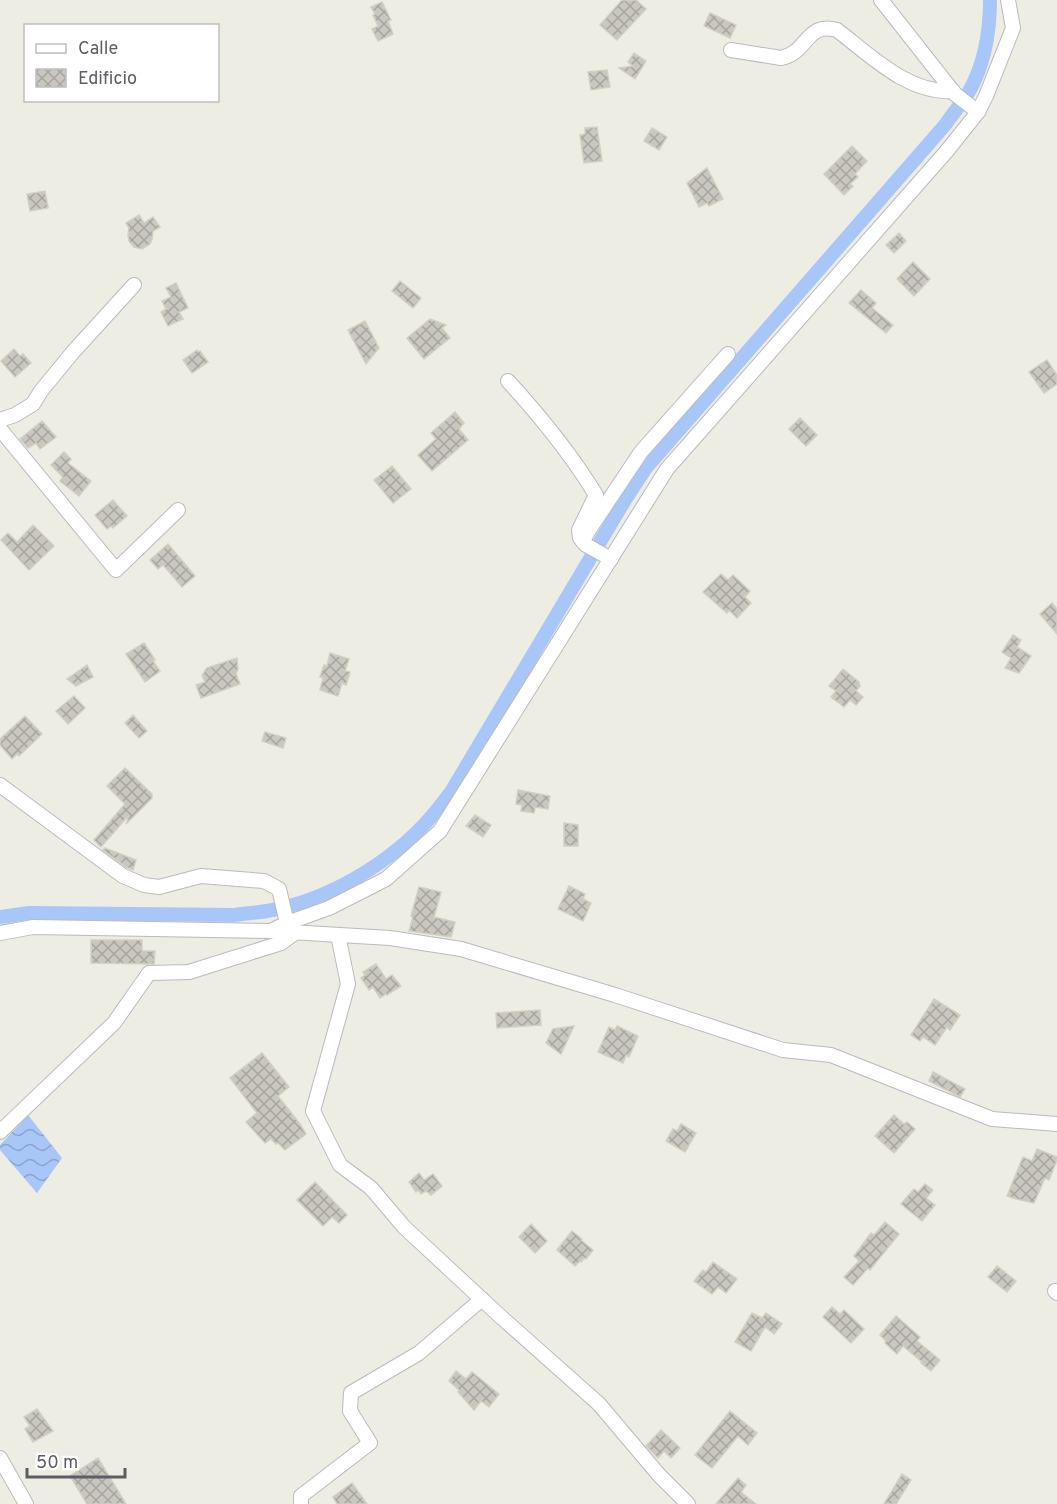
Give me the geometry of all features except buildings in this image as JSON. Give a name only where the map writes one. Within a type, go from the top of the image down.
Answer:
[{"type":"street","points":[[880,0],[954,92],[978,111]]},
{"type":"street","points":[[0,1132],[114,1023],[149,973],[189,972],[280,943],[292,928],[386,879],[440,831],[667,470],[946,152],[978,111],[1013,28],[1008,0]]},
{"type":"street","points":[[731,50],[781,58],[789,57],[813,32],[829,27],[837,30],[900,78],[919,86],[954,92]]},
{"type":"street","points":[[0,420],[15,415],[33,404],[73,352],[134,285]]},
{"type":"street","points":[[584,543],[606,503],[641,452],[728,354]]},
{"type":"street","points":[[508,381],[571,457],[596,495],[579,530],[580,538],[584,543],[611,559]]},
{"type":"street","points":[[0,429],[116,570],[178,510]]},
{"type":"street","points":[[0,785],[123,876],[144,885],[159,887],[201,876],[264,881],[279,889],[292,928]]},
{"type":"street","points":[[0,933],[33,927],[271,931],[292,928],[338,935],[390,938],[461,949],[615,995],[783,1050],[831,1055],[992,1119],[1057,1124]]},
{"type":"street","points":[[338,935],[348,984],[312,1111],[340,1165],[370,1188],[404,1227],[599,1404],[659,1475],[688,1504]]},
{"type":"street","points":[[301,1504],[301,1496],[370,1443],[350,1411],[351,1393],[419,1353],[482,1299]]},
{"type":"street","points":[[0,1458],[26,1504]]},
{"type":"water","points":[[28,1115],[62,1158],[37,1193],[0,1150],[0,1145]]},
{"type":"waterway","points":[[0,917],[29,913],[235,915],[267,911],[312,899],[335,889],[377,864],[415,834],[451,792],[646,468],[945,125],[967,95],[978,73],[985,49],[990,0]]}]
